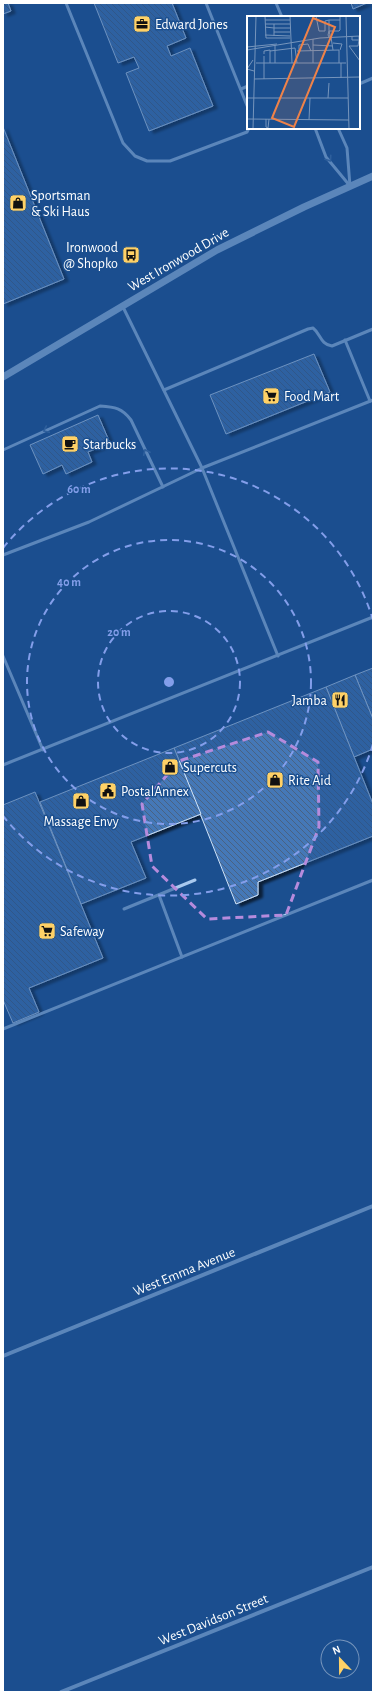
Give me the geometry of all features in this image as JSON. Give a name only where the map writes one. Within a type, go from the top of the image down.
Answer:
[{"type":"street","name":"West Ironwood Drive","points":[[3,376],[217,250],[373,176]]},
{"type":"street","name":"West Emma Avenue","points":[[3,1356],[373,1206]]},
{"type":"street","name":"West Davidson Street","points":[[61,1692],[373,1567]]},
{"type":"lane","points":[[66,3],[123,142],[135,156],[147,161],[170,161],[247,132],[248,129]]},
{"type":"lane","points":[[206,3],[247,105]]},
{"type":"lane","points":[[276,3],[282,16]]},
{"type":"lane","points":[[360,84],[373,78]]},
{"type":"lane","points":[[241,89],[247,86]]},
{"type":"lane","points":[[315,129],[326,157],[350,186]]},
{"type":"lane","points":[[338,129],[347,148],[350,186]]},
{"type":"lane","points":[[122,306],[202,468],[278,656]]},
{"type":"lane","points":[[164,390],[308,329],[312,328],[316,331],[320,340],[326,345],[332,346],[373,329]]},
{"type":"lane","points":[[3,554],[89,522],[202,468],[371,400],[345,340]]},
{"type":"lane","points":[[3,450],[100,406],[111,407],[124,412],[132,420],[163,487]]},
{"type":"lane","points":[[3,766],[373,617]]},
{"type":"lane","points":[[3,656],[43,750]]},
{"type":"lane","points":[[124,909],[196,880]]},
{"type":"lane","points":[[3,1029],[373,880]]},
{"type":"lane","points":[[159,895],[182,957]]},
{"type":"highlighted area","points":[[268,732],[318,762],[319,827],[286,915],[207,919],[152,866],[142,804],[179,761]]},
{"type":"building","points":[[3,3],[8,3],[11,11],[3,14]]},
{"type":"building","points":[[94,3],[172,3],[186,38],[167,46],[171,56],[190,48],[213,106],[149,131],[126,73],[139,68],[134,57],[118,63]]},
{"type":"building","points":[[351,3],[367,3],[353,9]]},
{"type":"building","name":"Sportsman & Ski Haus","points":[[3,127],[64,279],[3,304]]},
{"type":"building","points":[[314,354],[330,392],[226,434],[210,395]]},
{"type":"building","name":"Starbucks","points":[[98,415],[110,443],[88,452],[92,462],[66,474],[62,465],[43,474],[30,445]]},
{"type":"building","points":[[373,668],[373,719],[355,675]]},
{"type":"building","points":[[355,675],[373,719],[373,749],[354,757],[326,687]]},
{"type":"building","name":"Rite Aid","points":[[326,687],[373,804],[373,836],[258,882],[258,895],[236,904],[174,748]]},
{"type":"building","points":[[174,748],[201,814],[131,842],[146,878],[81,904],[40,802]]},
{"type":"building","name":"Safeway","points":[[35,792],[103,958],[29,988],[39,1012],[13,1023],[3,1000],[3,805]]},
{"type":"place","name":"Edward Jones","points":[[142,24]]},
{"type":"place","name":"Sportsman & Ski Haus","points":[[18,203]]},
{"type":"place","name":"Ironwood @ Shopko","points":[[131,255]]},
{"type":"place","name":"Food Mart","points":[[271,396]]},
{"type":"place","name":"Starbucks","points":[[70,444]]},
{"type":"place","name":"Jamba","points":[[340,700]]},
{"type":"place","name":"Supercuts","points":[[170,767]]},
{"type":"place","name":"Rite Aid","points":[[275,780]]},
{"type":"place","name":"PostalAnnex","points":[[108,791]]},
{"type":"place","name":"Massage Envy","points":[[81,801]]},
{"type":"place","name":"Safeway","points":[[47,931]]}]
